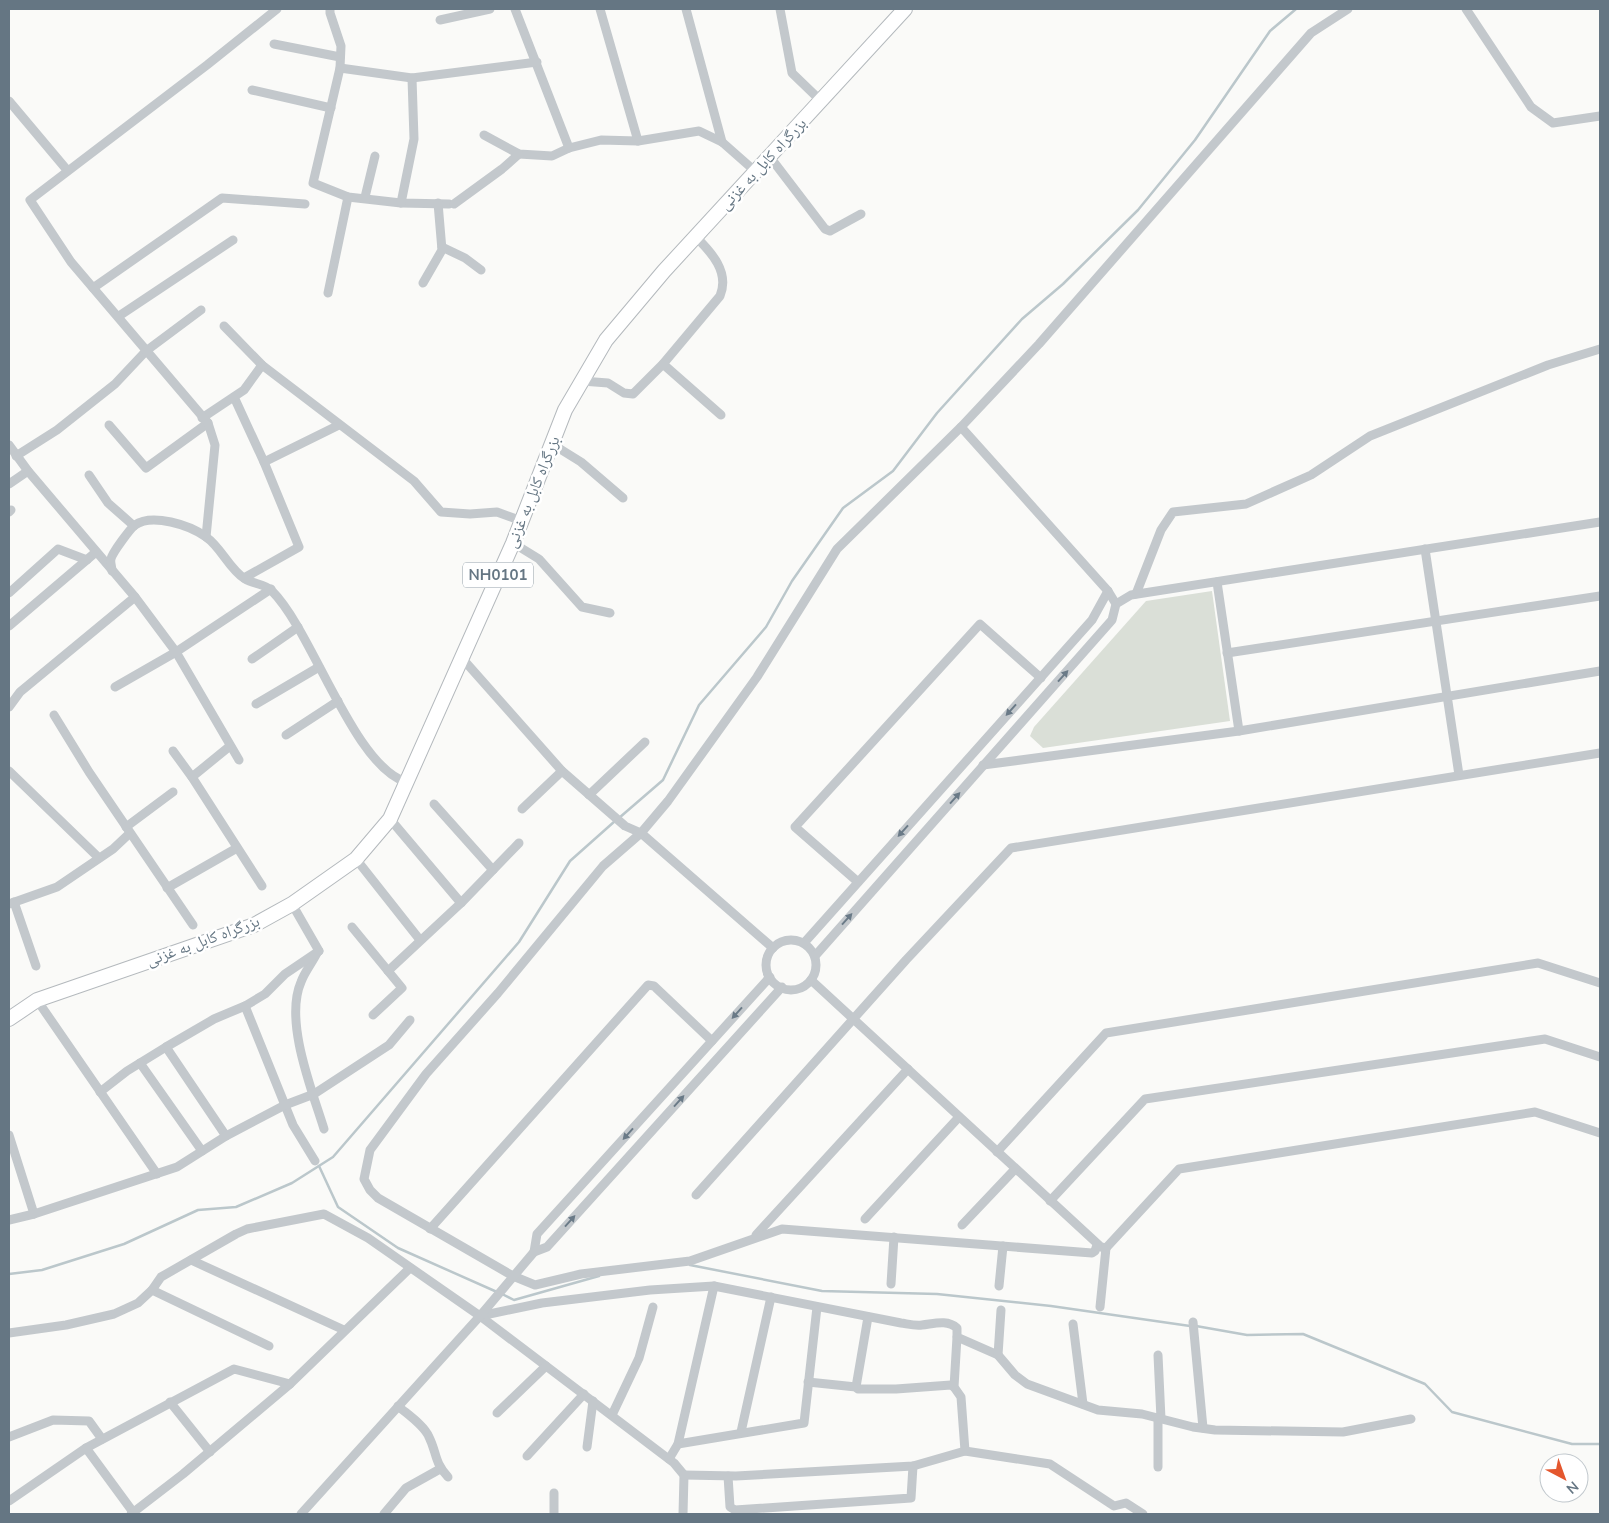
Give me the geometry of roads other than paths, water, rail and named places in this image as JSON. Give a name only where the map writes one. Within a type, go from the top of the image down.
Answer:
[{"type":"highway","name":"بزرگراه کابل به غزنی","points":[[9,1019],[38,1000],[254,925],[292,904],[356,859],[390,819],[513,543],[565,410],[606,340],[696,237],[905,9]]},
{"type":"street","points":[[206,537],[214,446],[205,421],[119,316],[71,262],[30,200],[277,9]]},
{"type":"street","points":[[330,9],[340,46],[340,68],[313,183],[348,197],[401,203],[452,204],[502,170],[520,154]]},
{"type":"street","points":[[440,20],[490,9]]},
{"type":"street","points":[[514,9],[537,62],[569,148]]},
{"type":"street","points":[[600,9],[638,141]]},
{"type":"street","points":[[686,9],[722,142]]},
{"type":"street","points":[[780,9],[792,73],[821,101]]},
{"type":"street","points":[[1348,9],[1311,33],[1039,344],[961,427],[838,549],[756,677],[668,801],[641,833],[603,866],[498,994],[426,1074],[370,1150],[364,1179],[370,1190],[378,1198],[513,1276],[535,1284],[581,1274],[690,1262],[782,1229],[1092,1253],[1179,1169],[1535,1112],[1600,1133]]},
{"type":"street","points":[[1466,9],[1531,108],[1553,123],[1600,116]]},
{"type":"street","points":[[274,44],[340,58]]},
{"type":"street","points":[[340,68],[412,78],[537,62]]},
{"type":"street","points":[[401,203],[414,139],[412,78]]},
{"type":"street","points":[[252,90],[331,108]]},
{"type":"street","points":[[9,101],[67,170]]},
{"type":"street","points":[[484,135],[520,154],[552,156],[569,148],[601,140],[638,141],[698,131],[722,142],[756,172]]},
{"type":"street","points":[[365,198],[375,156]]},
{"type":"street","points":[[770,156],[825,229],[830,231],[862,214]]},
{"type":"street","points":[[328,293],[348,197]]},
{"type":"street","points":[[93,288],[222,198],[305,204]]},
{"type":"street","points":[[423,283],[441,253],[438,203]]},
{"type":"street","points":[[582,381],[608,383],[624,393],[633,394],[663,364],[722,291],[720,270],[713,253],[696,237]]},
{"type":"street","points":[[119,316],[233,240]]},
{"type":"street","points":[[442,247],[465,258],[481,270]]},
{"type":"street","points":[[201,310],[146,351],[115,384],[71,419],[11,450],[135,597],[176,652],[239,760]]},
{"type":"street","points":[[224,326],[262,365],[414,481],[441,512],[470,514],[497,512],[522,521]]},
{"type":"street","points":[[1136,594],[1161,530],[1173,512],[1246,504],[1311,475],[1370,436],[1548,365],[1600,350]]},
{"type":"street","points":[[663,364],[721,415]]},
{"type":"street","points":[[109,425],[146,468],[234,396],[244,390],[262,365]]},
{"type":"street","points":[[234,396],[299,547],[244,578]]},
{"type":"street","points":[[264,462],[339,425]]},
{"type":"street","points":[[815,956],[1112,620],[1116,604],[1108,592],[961,427]]},
{"type":"street","points":[[552,444],[581,462],[623,498]]},
{"type":"street","points":[[9,484],[28,472]]},
{"type":"street","points":[[89,475],[108,503],[134,526]]},
{"type":"street","points":[[112,570],[111,558],[134,526],[146,520],[163,519],[206,537],[244,578],[271,590],[298,627],[338,702],[366,747],[393,776],[406,782]]},
{"type":"street","points":[[1116,604],[1136,594],[1600,522]]},
{"type":"street","points":[[513,543],[539,559],[582,607],[610,613]]},
{"type":"street","points":[[9,593],[58,549],[87,560]]},
{"type":"street","points":[[1425,549],[1459,775]]},
{"type":"street","points":[[9,626],[96,552]]},
{"type":"street","points":[[1217,582],[1239,731]]},
{"type":"street","points":[[115,687],[176,652],[271,590]]},
{"type":"street","points":[[804,943],[1092,620],[1108,592]]},
{"type":"street","points":[[1227,654],[1600,596]]},
{"type":"street","points":[[9,707],[20,692],[135,597]]},
{"type":"street","points":[[858,882],[795,827],[980,624],[1040,678]]},
{"type":"street","points":[[252,659],[298,627]]},
{"type":"street","points":[[461,658],[562,771],[625,826],[641,833],[773,948]]},
{"type":"street","points":[[256,704],[319,667]]},
{"type":"street","points":[[983,766],[1239,731],[1600,671]]},
{"type":"street","points":[[1584,673],[1600,678]]},
{"type":"street","points":[[286,735],[338,702]]},
{"type":"street","points":[[54,715],[166,888],[193,925]]},
{"type":"street","points":[[592,797],[645,742]]},
{"type":"street","points":[[192,777],[230,746]]},
{"type":"street","points":[[173,751],[192,777],[262,886]]},
{"type":"street","points":[[696,1195],[1011,848],[1600,753]]},
{"type":"street","points":[[9,771],[98,858]]},
{"type":"street","points":[[522,809],[562,771]]},
{"type":"street","points":[[36,966],[11,903],[57,886],[98,858],[173,792]]},
{"type":"street","points":[[434,804],[493,870]]},
{"type":"street","points":[[390,819],[461,903]]},
{"type":"street","points":[[388,971],[461,903],[519,843]]},
{"type":"street","points":[[166,888],[237,848]]},
{"type":"street","points":[[356,859],[420,940]]},
{"type":"street","points":[[292,904],[318,951]]},
{"type":"street","points":[[352,927],[402,988],[373,1015]]},
{"type":"street","points":[[788,940],[804,943],[815,956],[815,972],[811,980],[797,989],[782,988],[770,977],[767,962],[773,948],[788,940]]},
{"type":"street","points":[[100,1092],[166,1047],[214,1019],[245,1006],[265,994],[285,974],[318,951]]},
{"type":"street","points":[[318,951],[300,982],[295,1018],[298,1041],[324,1129]]},
{"type":"street","points":[[997,1152],[1106,1033],[1538,964],[1600,983]]},
{"type":"street","points":[[534,1252],[537,1234],[770,977]]},
{"type":"street","points":[[811,980],[1101,1246],[1100,1307]]},
{"type":"street","points":[[430,1229],[648,985],[654,986],[712,1041]]},
{"type":"street","points":[[301,1514],[480,1316],[534,1252],[547,1247],[782,988]]},
{"type":"street","points":[[38,1000],[157,1174]]},
{"type":"street","points":[[245,1006],[293,1125],[315,1161]]},
{"type":"street","points":[[9,1220],[34,1214],[177,1167],[226,1136],[285,1105],[314,1094],[389,1045],[410,1020]]},
{"type":"street","points":[[1050,1201],[1145,1099],[1545,1039],[1600,1057]]},
{"type":"street","points":[[166,1047],[226,1136]]},
{"type":"street","points":[[140,1063],[202,1151]]},
{"type":"street","points":[[754,1238],[908,1069]]},
{"type":"street","points":[[865,1219],[959,1117]]},
{"type":"street","points":[[9,1136],[34,1214]]},
{"type":"street","points":[[962,1226],[1015,1169]]},
{"type":"street","points":[[9,1333],[66,1325],[114,1314],[138,1303],[152,1290],[161,1278],[247,1229],[324,1214],[368,1238],[480,1316],[669,1459],[684,1475],[683,1514]]},
{"type":"street","points":[[891,1284],[894,1237]]},
{"type":"street","points":[[999,1286],[1003,1246]]},
{"type":"street","points":[[191,1260],[344,1330]]},
{"type":"street","points":[[86,1448],[132,1513],[210,1452],[290,1384],[410,1268]]},
{"type":"street","points":[[480,1316],[542,1304],[650,1290],[714,1286],[908,1324],[922,1325],[933,1322],[954,1325],[957,1338],[954,1387]]},
{"type":"street","points":[[669,1459],[678,1444],[714,1286]]},
{"type":"street","points":[[152,1290],[269,1346]]},
{"type":"street","points":[[741,1432],[771,1297]]},
{"type":"street","points":[[612,1415],[639,1358],[653,1307]]},
{"type":"street","points":[[678,1444],[804,1423],[817,1307]]},
{"type":"street","points":[[998,1355],[1002,1310]]},
{"type":"street","points":[[856,1387],[868,1317]]},
{"type":"street","points":[[1193,1322],[1203,1428]]},
{"type":"street","points":[[1073,1324],[1083,1404]]},
{"type":"street","points":[[957,1338],[998,1355],[1015,1375],[1027,1384],[1098,1410],[1159,1418],[1203,1428],[1343,1432],[1411,1419]]},
{"type":"street","points":[[1158,1355],[1158,1467]]},
{"type":"street","points":[[497,1413],[546,1366]]},
{"type":"street","points":[[9,1501],[86,1448],[234,1369],[290,1384]]},
{"type":"street","points":[[808,1382],[856,1387],[860,1390],[950,1385],[954,1387],[961,1397],[965,1451]]},
{"type":"street","points":[[527,1456],[584,1394]]},
{"type":"street","points":[[587,1448],[593,1401]]},
{"type":"street","points":[[170,1402],[210,1452]]},
{"type":"street","points":[[398,1406],[429,1436],[434,1458],[440,1469],[448,1477]]},
{"type":"street","points":[[9,1437],[53,1420],[90,1421],[102,1440]]},
{"type":"street","points":[[684,1475],[728,1476],[913,1466],[965,1451],[1050,1464],[1114,1506],[1126,1503],[1143,1514]]},
{"type":"street","points":[[728,1476],[730,1508],[735,1510],[911,1498],[913,1466]]},
{"type":"street","points":[[384,1514],[406,1488],[440,1469]]},
{"type":"street","points":[[554,1493],[554,1514]]},
{"type":"street","points":[[1116,1514],[1126,1503]]},
{"type":"waterway","points":[[619,818],[663,780],[699,705],[766,627],[792,581],[843,508],[893,471],[937,413],[1022,319],[1063,284],[1138,210],[1195,140],[1270,31],[1296,9]]},
{"type":"waterway","points":[[9,1274],[42,1270],[124,1244],[198,1210],[236,1207],[292,1183],[333,1157],[519,942],[570,861],[615,821]]},
{"type":"waterway","points":[[319,1166],[338,1207],[398,1248],[497,1292]]},
{"type":"waterway","points":[[690,1265],[822,1291],[937,1294],[1051,1306],[1190,1326]]},
{"type":"waterway","points":[[502,1294],[514,1300],[599,1276]]},
{"type":"waterway","points":[[1196,1326],[1247,1335],[1303,1334],[1425,1384],[1452,1412],[1572,1444],[1600,1444]]}]
